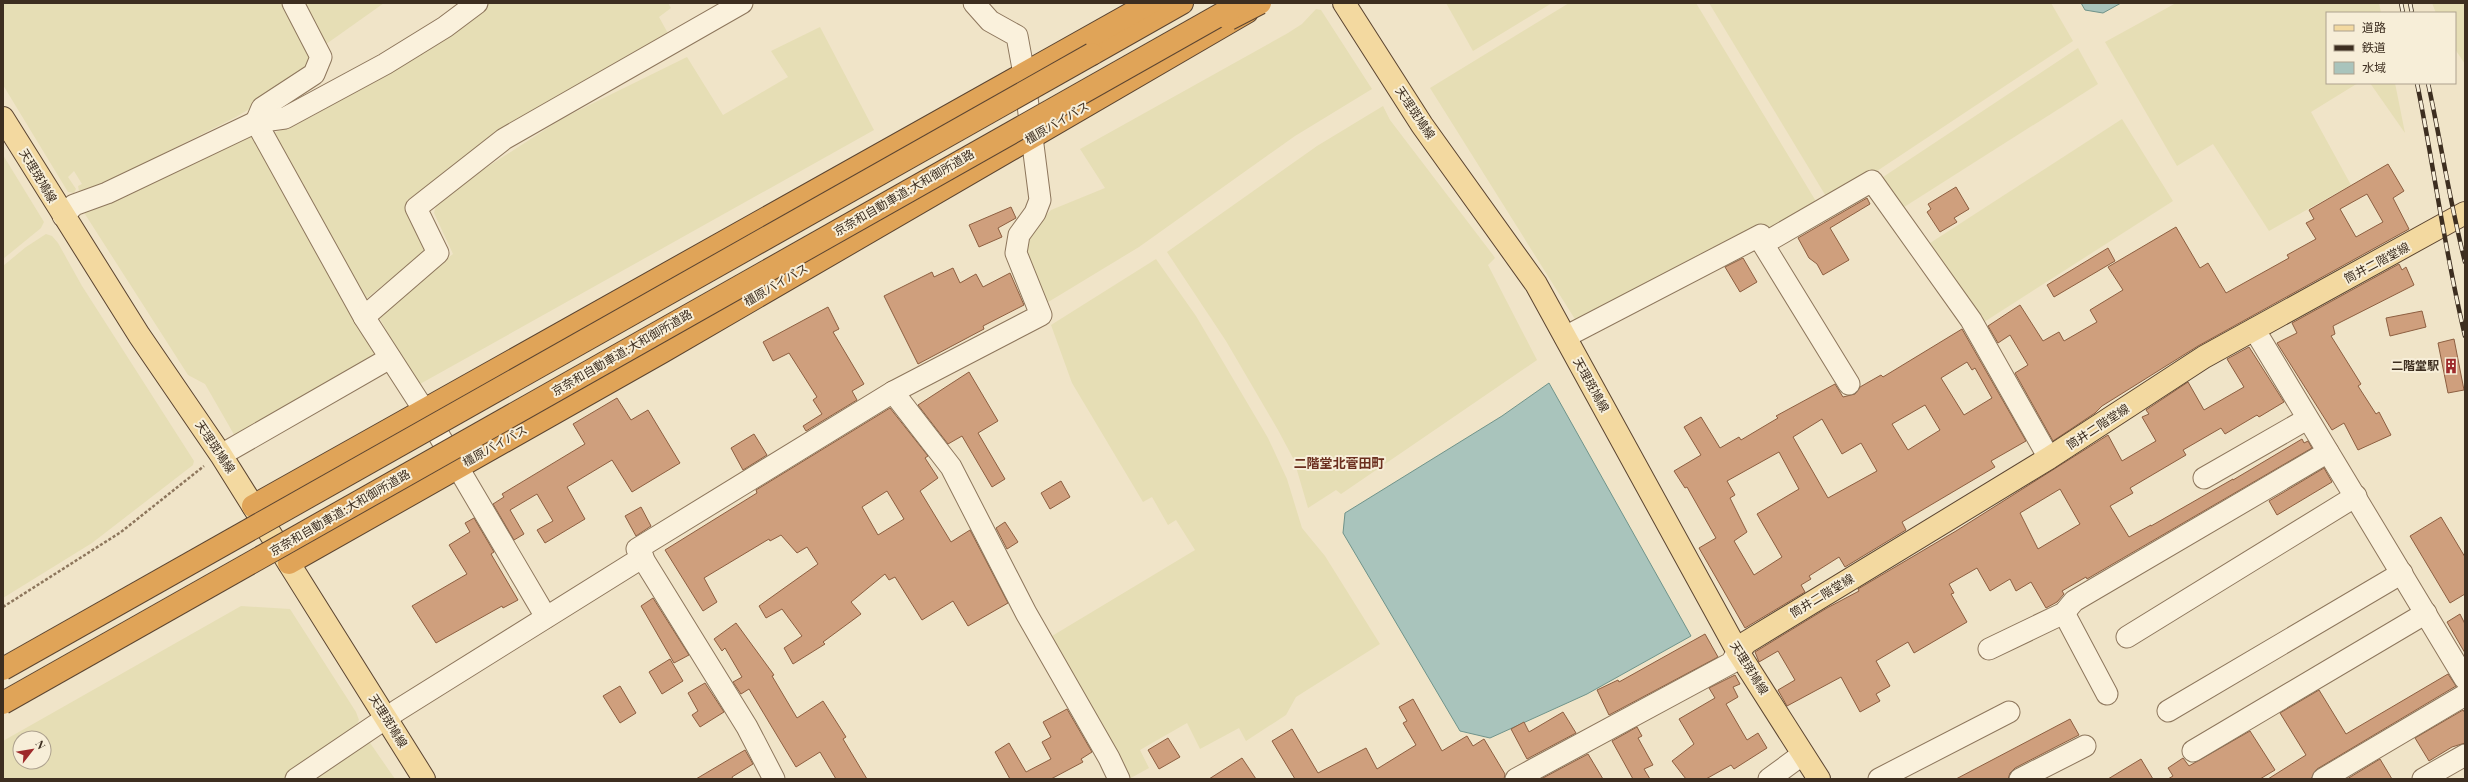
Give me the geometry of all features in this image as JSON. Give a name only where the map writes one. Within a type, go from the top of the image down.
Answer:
[{"type":"highway","points":[[253,506],[1150,3]]},
{"type":"highway","points":[[1092,54],[1165,3]]},
{"type":"highway","points":[[3,669],[1182,3]]},
{"type":"highway","name":"京奈和自動車道;大和御所道路","points":[[3,703],[1241,3]]},
{"type":"highway","points":[[963,160],[1046,118],[1261,3]]},
{"type":"highway","name":"橿原バイパス","points":[[289,563],[656,356],[1031,139],[1261,3]]},
{"type":"main road","name":"天理斑鳩線","points":[[1344,3],[1422,125],[1536,284],[1738,652],[1819,779]]},
{"type":"main road","name":"天理斑鳩線","points":[[3,118],[63,216],[139,335],[221,455],[424,779]]},
{"type":"main road","name":"筒井二階堂線","points":[[1738,652],[1747,642],[2049,458],[2204,358],[2465,213]]},
{"type":"street","points":[[256,122],[262,108],[314,74],[321,57],[293,3]]},
{"type":"street","points":[[63,216],[74,205],[107,193],[256,122],[285,118],[385,64],[446,27],[477,3]]},
{"type":"street","points":[[364,317],[438,253],[416,208],[504,139],[742,3]]},
{"type":"street","points":[[774,779],[747,727],[637,549],[893,392],[1041,315],[1016,253],[1019,235],[1035,213],[1040,200],[1031,139],[1024,74],[1017,36],[990,21],[974,3]]},
{"type":"street","points":[[256,122],[364,317],[424,410],[546,617]]},
{"type":"street","points":[[1764,244],[1872,181],[1971,320],[2049,458]]},
{"type":"street","points":[[1565,338],[1760,235],[1849,384]]},
{"type":"street","points":[[2254,329],[2465,679]]},
{"type":"street","points":[[221,455],[390,358]]},
{"type":"street","points":[[893,392],[951,467],[1026,613],[1109,758],[1119,779]]},
{"type":"street","points":[[2204,478],[2307,419]]},
{"type":"street","points":[[1989,648],[2064,613],[2074,601],[2328,452]]},
{"type":"street","points":[[2127,637],[2356,496]]},
{"type":"street","points":[[296,779],[386,718],[643,557]]},
{"type":"street","points":[[2168,711],[2402,573]]},
{"type":"street","points":[[2064,613],[2107,694]]},
{"type":"street","points":[[2193,751],[2426,613]]},
{"type":"street","points":[[1516,779],[1731,663],[1738,652]]},
{"type":"street","points":[[2323,779],[2465,695]]},
{"type":"street","points":[[1879,779],[2009,712]]},
{"type":"street","points":[[2020,779],[2086,746]]},
{"type":"street","points":[[1769,779],[1803,754]]},
{"type":"street","points":[[2423,779],[2447,773],[2465,754]]},
{"type":"path","points":[[3,607],[122,532],[201,468],[221,455]]},
{"type":"shaded area","points":[[3,3],[290,3],[316,52],[309,73],[236,117],[99,186],[79,191],[78,186],[82,184],[74,171],[68,177],[76,189],[74,193],[68,192],[3,85]]},
{"type":"shaded area","points":[[299,3],[384,3],[322,47]]},
{"type":"shaded area","points":[[485,3],[668,3],[671,8],[659,17],[676,48],[545,111],[407,200],[426,245],[421,255],[362,302],[267,136],[313,116],[450,33]]},
{"type":"shaded area","points":[[1446,3],[1552,3],[1473,51]]},
{"type":"shaded area","points":[[1569,3],[1696,3],[1817,203],[1769,232],[1756,227],[1728,240],[1578,324],[1430,88]]},
{"type":"shaded area","points":[[1709,3],[2051,3],[2073,41],[1868,177],[1827,198]]},
{"type":"shaded area","points":[[2176,3],[2379,3],[2381,12],[2326,12],[2326,84],[2356,84],[2311,112],[2351,185],[2269,231],[2213,144],[2177,166],[2105,42]]},
{"type":"shaded area","points":[[2432,3],[2465,3],[2465,64],[2456,50],[2456,12],[2436,12]]},
{"type":"shaded area","points":[[1316,9],[1321,10],[1372,89],[1295,136],[1139,247],[1045,304],[1023,250],[1026,237],[1051,210],[1105,188],[1080,149],[1288,33],[1302,24]]},
{"type":"shaded area","points":[[820,27],[874,130],[420,384],[404,362],[380,319],[382,310],[453,254],[434,213],[438,199],[563,118],[687,57],[723,115],[788,77],[771,51]]},
{"type":"shaded area","points":[[2078,48],[2098,84],[1901,209],[1880,179]]},
{"type":"shaded area","points":[[2371,84],[2395,84],[2405,133]]},
{"type":"shaded area","points":[[1383,106],[1390,120],[1495,258],[1488,265],[1537,360],[1341,494],[1336,490],[1308,508],[1294,460],[1278,430],[1226,341],[1167,252],[1317,146]]},
{"type":"shaded area","points":[[2122,119],[2173,201],[1981,324],[1927,245]]},
{"type":"shaded area","points":[[249,130],[377,351],[374,359],[236,438],[205,384],[188,375],[83,211]]},
{"type":"shaded area","points":[[3,155],[44,222],[41,228],[3,259]]},
{"type":"shaded area","points":[[46,234],[52,236],[58,243],[82,286],[194,461],[193,465],[92,543],[3,598],[3,266],[26,247]]},
{"type":"shaded area","points":[[1156,259],[1196,316],[1268,438],[1287,479],[1302,528],[1325,556],[1380,644],[1296,697],[1286,715],[1246,741],[1239,728],[1200,749],[1187,723],[1140,750],[1149,768],[1129,779],[1124,779],[1052,636],[1195,550],[1176,520],[1168,525],[1152,497],[1143,502],[1072,383],[1051,325]]},
{"type":"shaded area","points":[[241,606],[290,609],[356,712],[359,720],[357,724],[284,779],[3,779],[3,741],[12,736],[12,770],[52,770],[52,730],[22,730]]},
{"type":"shaded area","points":[[368,740],[395,779],[313,779]]},
{"type":"water","points":[[2081,3],[2121,3],[2103,13],[2085,10]]},
{"type":"water","points":[[1549,383],[1691,636],[1587,694],[1490,738],[1460,731],[1343,533],[1345,513],[1502,416]]},
{"type":"building","points":[[2388,164],[2404,191],[2393,198],[2409,229],[2198,346],[2102,406],[2095,413],[2053,441],[2015,373],[2028,365],[2010,335],[1998,343],[1988,326],[2020,305],[2043,341],[2059,332],[2064,341],[2097,322],[2090,310],[2123,290],[2108,267],[2176,227],[2200,268],[2208,263],[2226,293],[2289,258],[2287,255],[2316,239],[2306,223],[2314,219],[2309,210]],"holes":[[[2367,194],[2383,222],[2356,237],[2340,209]]]},
{"type":"building","points":[[1956,187],[1969,209],[1954,218],[1957,222],[1940,232],[1927,212],[1931,209],[1928,204]]},
{"type":"building","points":[[1867,198],[1870,204],[1830,228],[1849,260],[1823,275],[1817,264],[1809,258],[1798,238]]},
{"type":"building","points":[[1011,207],[1016,218],[998,228],[1002,237],[979,247],[969,225]]},
{"type":"building","points":[[2108,248],[2115,261],[2054,297],[2047,285]]},
{"type":"building","points":[[1743,258],[1757,282],[1740,292],[1725,267]]},
{"type":"building","points":[[2399,264],[2402,270],[2406,267],[2414,285],[2333,326],[2335,334],[2331,336],[2361,384],[2358,386],[2376,414],[2379,412],[2391,435],[2358,450],[2344,423],[2332,430],[2277,343],[2297,333],[2292,323]]},
{"type":"building","points":[[953,268],[960,283],[976,274],[983,287],[1010,273],[1024,305],[983,326],[984,329],[918,364],[884,296],[932,272],[934,277]]},
{"type":"building","points":[[828,307],[839,329],[833,332],[864,384],[852,391],[857,400],[806,431],[803,426],[822,414],[813,400],[817,397],[789,353],[773,361],[763,342]]},
{"type":"building","points":[[2422,311],[2426,327],[2390,336],[2386,318]]},
{"type":"building","points":[[1962,329],[2026,441],[1991,461],[1995,467],[1902,522],[1906,530],[1845,567],[1839,557],[1809,576],[1811,579],[1801,585],[1805,592],[1745,628],[1699,548],[1716,538],[1687,487],[1685,488],[1674,471],[1701,455],[1684,427],[1701,417],[1720,448],[1739,437],[1741,440],[1778,418],[1776,416],[1835,384],[1843,397],[1855,394],[1860,387],[1881,375],[1883,377]],"holes":[[[1967,362],[1972,370],[1975,368],[1992,398],[1964,415],[1941,378]],[[1925,405],[1940,430],[1908,450],[1892,424]],[[1822,419],[1842,454],[1861,443],[1877,471],[1828,498],[1793,437]],[[1779,452],[1799,489],[1757,514],[1782,557],[1754,575],[1734,541],[1747,532],[1730,498],[1735,495],[1727,481]]]},
{"type":"building","name":"二階堂駅","points":[[2454,339],[2464,390],[2448,393],[2438,343]]},
{"type":"building","points":[[2249,347],[2284,402],[2259,417],[2257,415],[2225,434],[2221,428],[2183,450],[2186,455],[2130,488],[2133,493],[2110,506],[2129,537],[2233,480],[2302,439],[2304,443],[2308,441],[2312,448],[2087,579],[2086,577],[2062,591],[2064,594],[2057,602],[2046,608],[2031,582],[2016,591],[2010,579],[1990,591],[1977,568],[1949,584],[1954,593],[1951,594],[1967,622],[1914,653],[1908,642],[1876,661],[1890,686],[1876,694],[1880,701],[1860,712],[1841,677],[1787,706],[1778,690],[1795,680],[1778,651],[1759,662],[1755,652],[1827,608],[1859,591],[1858,589],[1956,531],[2108,435],[2122,461],[2156,441],[2142,417],[2149,414],[2146,410],[2188,382],[2204,410],[2244,387],[2227,359]],"holes":[[[2060,489],[2080,524],[2038,549],[2020,513]]]},
{"type":"building","points":[[969,372],[998,421],[978,433],[1005,479],[992,487],[962,436],[948,444],[918,405]]},
{"type":"building","points":[[617,398],[631,420],[648,410],[680,463],[632,492],[612,460],[567,487],[585,519],[545,543],[537,530],[553,521],[537,494],[510,510],[524,534],[514,540],[493,504],[504,497],[502,494],[585,444],[573,424]]},
{"type":"building","points":[[890,408],[928,456],[925,458],[938,478],[920,491],[951,542],[970,530],[1008,603],[968,626],[953,601],[922,620],[895,577],[889,580],[885,574],[851,602],[861,614],[823,642],[825,644],[793,664],[784,648],[802,636],[782,609],[766,618],[759,606],[818,564],[807,547],[797,553],[781,535],[770,541],[769,539],[704,578],[717,602],[703,611],[665,550],[757,493],[756,490]],"holes":[[[887,491],[904,519],[878,535],[862,507]]]},
{"type":"building","points":[[754,434],[767,455],[743,470],[731,448]]},
{"type":"building","points":[[2324,468],[2332,482],[2277,515],[2269,501]]},
{"type":"building","points":[[1061,481],[1070,497],[1050,509],[1041,493]]},
{"type":"building","points":[[641,507],[651,526],[636,536],[625,516]]},
{"type":"building","points":[[2441,517],[2465,557],[2465,594],[2450,603],[2410,536]]},
{"type":"building","points":[[474,518],[494,552],[491,554],[518,600],[503,608],[502,606],[436,643],[412,606],[467,574],[449,545],[470,532],[465,523]]},
{"type":"building","points":[[1005,522],[1018,542],[1007,549],[996,528]]},
{"type":"building","points":[[653,598],[689,655],[674,663],[641,606]]},
{"type":"building","points":[[2460,614],[2465,624],[2465,653],[2447,622]]},
{"type":"building","points":[[736,623],[774,675],[772,676],[797,718],[823,701],[846,737],[843,739],[867,779],[836,779],[820,752],[796,767],[749,689],[741,694],[733,682],[742,677],[725,648],[722,651],[714,639]]},
{"type":"building","points":[[1705,634],[1718,657],[1609,715],[1597,690],[1618,680],[1619,682]]},
{"type":"building","points":[[670,659],[683,681],[662,694],[649,672]]},
{"type":"building","points":[[2448,674],[2456,686],[2317,769],[2311,779],[2268,779],[2306,755],[2280,713],[2319,690],[2346,734]]},
{"type":"building","points":[[1735,675],[1740,684],[1733,687],[1738,697],[1726,704],[1747,740],[1758,733],[1767,748],[1734,769],[1731,765],[1706,779],[1686,779],[1672,761],[1694,744],[1679,719],[1715,698],[1709,688]]},
{"type":"building","points":[[705,683],[724,712],[700,727],[692,715],[698,711],[688,693]]},
{"type":"building","points":[[620,686],[636,713],[620,723],[603,696]]},
{"type":"building","points":[[1413,699],[1442,751],[1467,736],[1473,746],[1484,739],[1505,774],[1504,779],[1295,779],[1272,741],[1292,729],[1318,773],[1366,748],[1377,769],[1416,745],[1403,723],[1407,721],[1399,707]]},
{"type":"building","points":[[1067,709],[1092,752],[1081,759],[1083,762],[1051,779],[1010,779],[995,752],[1009,743],[1026,772],[1051,759],[1042,742],[1051,737],[1043,722]]},
{"type":"building","points":[[2463,710],[2465,713],[2465,743],[2452,747],[2429,761],[2415,738]]},
{"type":"building","points":[[1563,712],[1576,733],[1527,759],[1511,729],[1524,722],[1529,732]]},
{"type":"building","points":[[2070,719],[2079,735],[2015,768],[2010,773],[2008,779],[1956,779]]},
{"type":"building","points":[[1637,727],[1642,736],[1638,738],[1653,765],[1644,769],[1650,779],[1633,779],[1612,741]]},
{"type":"building","points":[[2250,731],[2275,770],[2260,779],[2168,779],[2173,776],[2168,768],[2183,758],[2189,766]]},
{"type":"building","points":[[1168,738],[1180,757],[1159,769],[1148,750]]},
{"type":"building","points":[[745,750],[753,764],[732,777],[733,779],[696,779]]},
{"type":"building","points":[[1588,754],[1603,779],[1541,779]]},
{"type":"building","points":[[1242,758],[1256,779],[1209,779]]},
{"type":"building","points":[[2141,759],[2153,779],[2108,779]]},
{"type":"building","points":[[2380,759],[2392,779],[2347,779]]},
{"type":"railway","points":[[2401,3],[2403,12]]},
{"type":"railway","points":[[2410,3],[2412,12]]},
{"type":"railway","points":[[2417,84],[2451,273],[2465,336]]},
{"type":"railway","points":[[2428,84],[2465,262]]},
{"type":"place","name":"二階堂駅","points":[[2451,366]]},
{"type":"district","name":"二階堂北菅田町","points":[[1339,463]]}]
